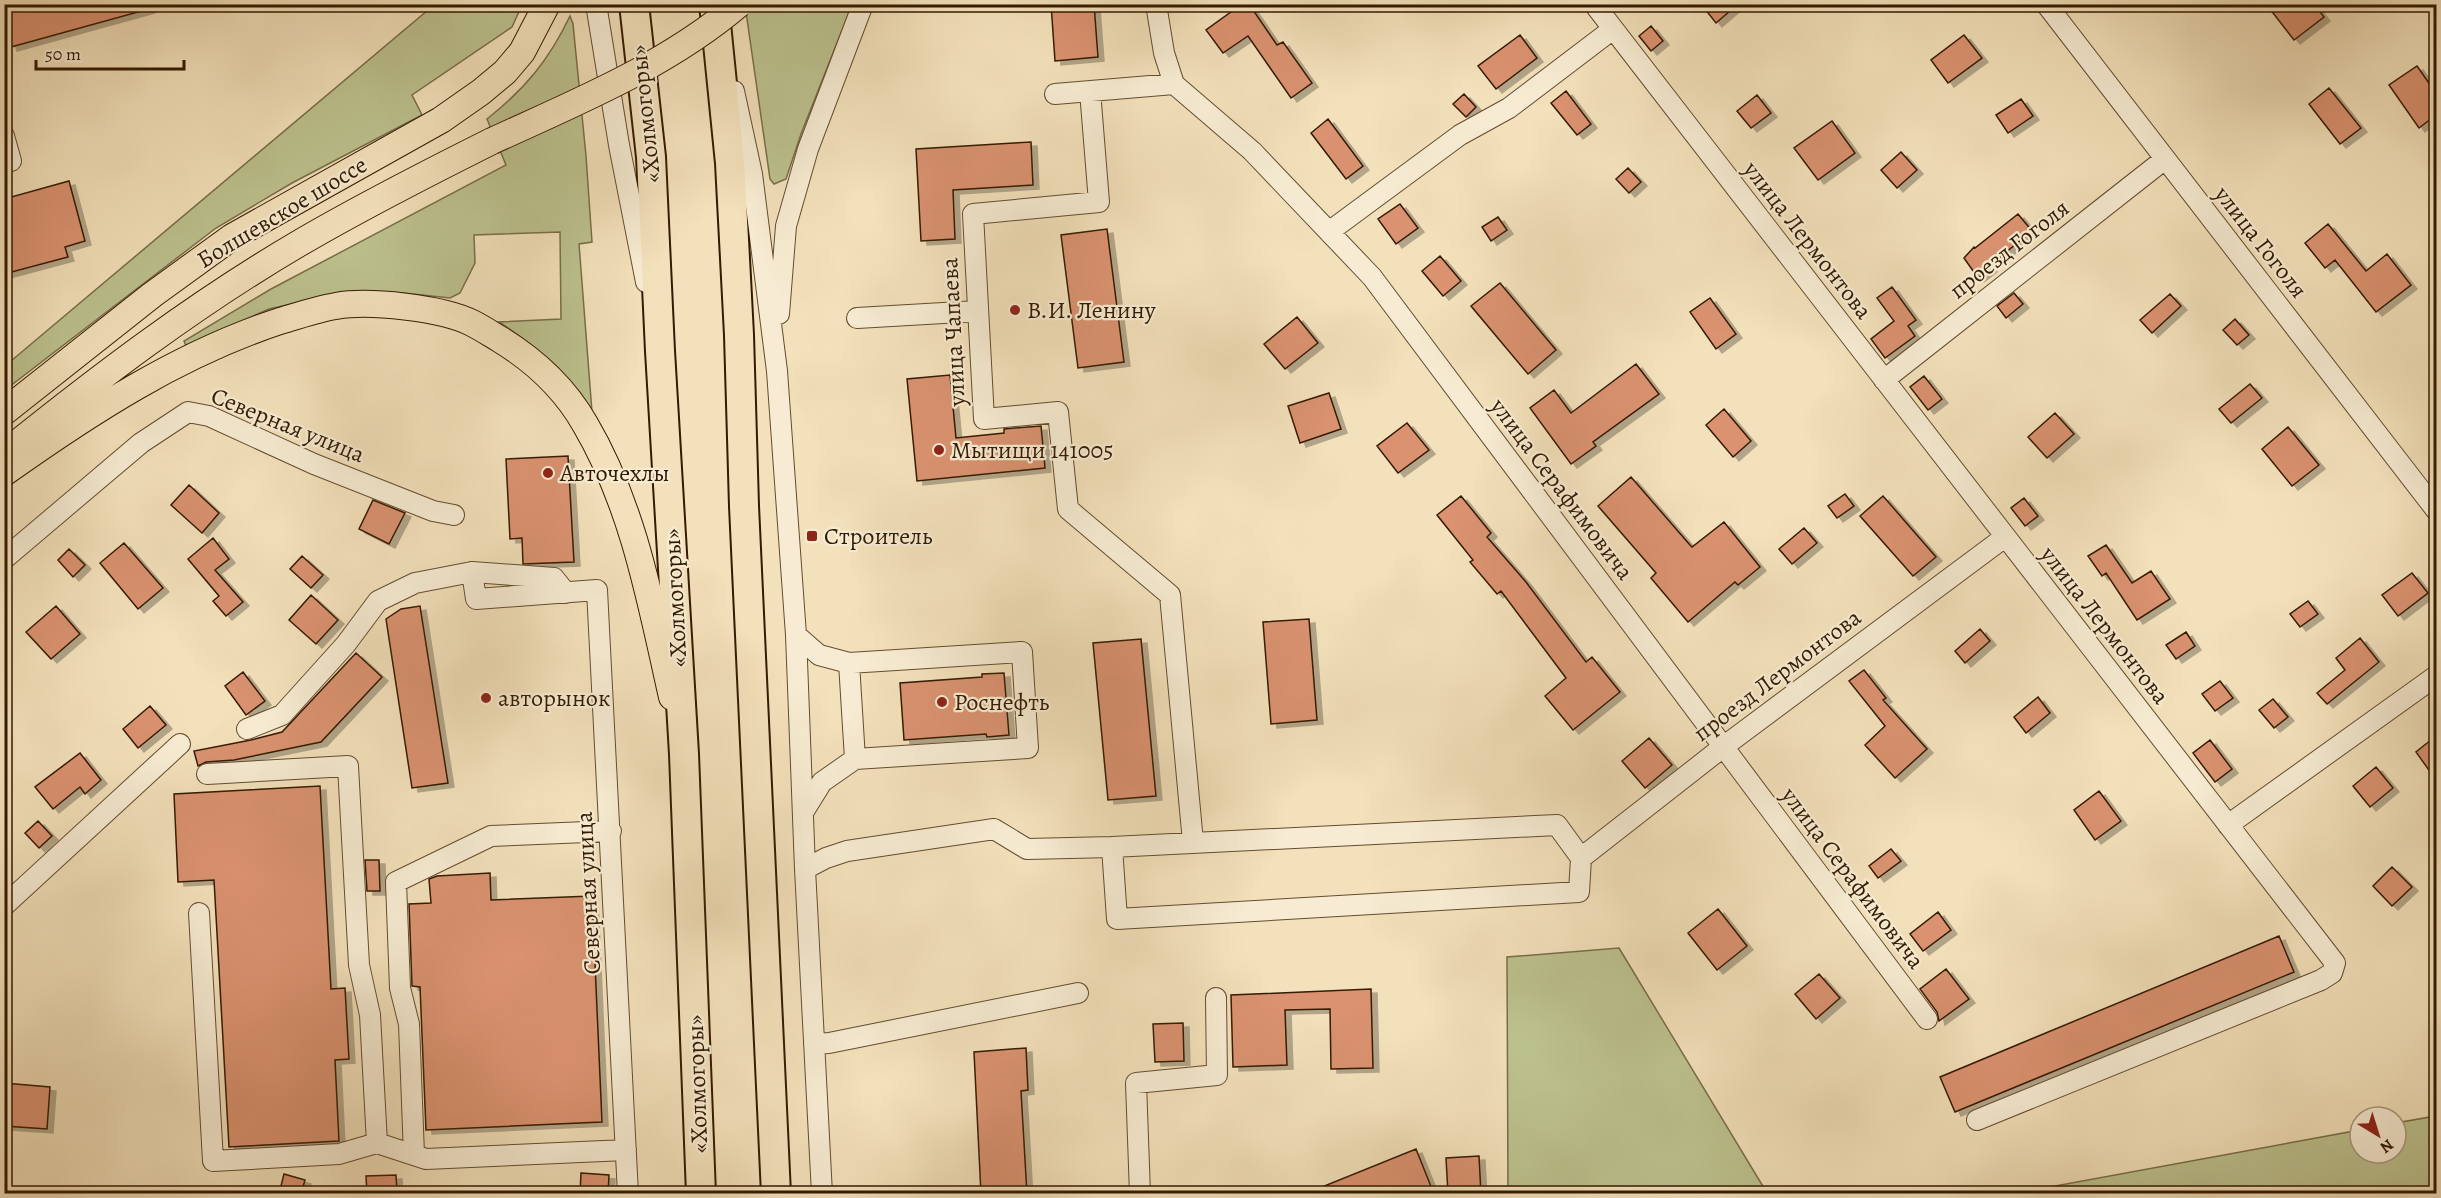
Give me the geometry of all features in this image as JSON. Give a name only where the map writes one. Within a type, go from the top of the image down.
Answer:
[{"type":"highway","name":"«Холмогоры»","points":[[634,4],[651,157],[684,754],[701,1194]]},
{"type":"highway","points":[[714,4],[730,163],[739,335],[744,518],[776,1194]]},
{"type":"main road","name":"Болшевское шоссе","points":[[4,412],[152,295],[232,237],[441,120],[481,92],[505,72],[522,52],[547,4]]},
{"type":"main road","points":[[4,453],[92,383],[202,305],[297,244],[404,185],[609,87],[707,30],[739,4]]},
{"type":"main road","points":[[4,473],[140,383],[197,354],[254,330],[326,308],[349,305],[383,304],[420,309],[471,322],[539,368],[568,399],[585,423],[600,453],[624,511],[646,578],[684,754]]},
{"type":"street","points":[[596,4],[619,145],[660,351]]},
{"type":"street","points":[[714,4],[752,174],[777,371],[796,635],[805,869],[822,1194]]},
{"type":"street","points":[[777,371],[780,280],[786,226],[808,149],[863,4]]},
{"type":"street","points":[[1055,94],[1174,84],[1164,53],[1156,4]]},
{"type":"street","name":"улица Лермонтова","points":[[1594,4],[2335,963],[2332,973],[2321,980],[1977,1120]]},
{"type":"street","name":"улица Гоголя","points":[[2046,4],[2436,510]]},
{"type":"street","points":[[1330,231],[1460,135],[1509,108],[1612,28]]},
{"type":"street","name":"улица Серафимовича","points":[[1174,84],[1252,151],[1372,277],[1927,1019]]},
{"type":"street","name":"улица Чапаева","points":[[1090,91],[1099,202],[973,214],[984,419],[1058,412],[1068,508],[1170,595],[1193,842]]},
{"type":"street","points":[[4,136],[11,161],[4,163]]},
{"type":"street","name":"проезд Гоголя","points":[[1884,380],[2165,159]]},
{"type":"street","points":[[857,318],[978,311]]},
{"type":"street","name":"Северная улица","points":[[4,559],[141,443],[188,412],[209,416],[314,464],[433,511],[454,515]]},
{"type":"street","name":"проезд Лермонтова","points":[[1581,858],[1723,747],[2005,537]]},
{"type":"street","points":[[472,572],[476,599],[566,593]]},
{"type":"street","points":[[247,729],[282,715],[346,644],[378,601],[415,583],[472,572],[554,579],[566,593]]},
{"type":"street","name":"Северная улица","points":[[566,593],[597,590],[628,1194]]},
{"type":"street","points":[[796,635],[819,655],[849,663],[1022,652],[1028,748],[855,759],[822,782],[804,811]]},
{"type":"street","points":[[849,663],[855,759]]},
{"type":"street","points":[[2228,825],[2436,676]]},
{"type":"street","points":[[4,906],[180,744]]},
{"type":"street","points":[[207,774],[348,766],[359,965],[370,1015],[377,1143]]},
{"type":"street","points":[[805,869],[826,858],[847,852],[994,829],[1027,849],[1112,847],[1557,825],[1581,858],[1579,892],[1117,919],[1112,847]]},
{"type":"street","points":[[414,1155],[409,1024],[400,988],[396,882],[490,836],[611,831]]},
{"type":"street","points":[[199,914],[213,1161],[339,1154],[377,1143],[426,1159],[626,1150]]},
{"type":"street","points":[[814,1044],[830,1043],[1078,993]]},
{"type":"street","points":[[1140,1194],[1136,1083],[1218,1075],[1216,998]]},
{"type":"green space","points":[[434,5],[522,5],[512,27],[412,95],[422,115],[292,183],[216,228],[5,390],[5,366]]},
{"type":"green space","points":[[745,5],[852,5],[801,134],[786,179],[774,184],[770,179]]},
{"type":"green space","points":[[570,16],[573,24],[586,156],[592,242],[579,244],[592,412],[550,362],[499,322],[561,319],[560,232],[474,235],[475,263],[460,293],[450,298],[403,293],[339,293],[269,309],[186,346],[184,341],[271,289],[506,165],[487,119],[535,73],[554,46]]},
{"type":"green space","points":[[1619,948],[1767,1193],[1508,1193],[1507,957]]},
{"type":"green space","points":[[2436,1116],[2436,1193],[2017,1193],[2348,1132],[2348,1165],[2408,1165],[2408,1121]]},
{"type":"building","points":[[4,4],[148,4],[149,9],[11,47],[4,24]]},
{"type":"building","points":[[1051,4],[1094,4],[1098,57],[1055,61]]},
{"type":"building","points":[[1242,4],[1249,4],[1277,45],[1283,42],[1312,83],[1291,98],[1248,36],[1223,53],[1206,30]]},
{"type":"building","points":[[1701,4],[1738,4],[1716,23]]},
{"type":"building","points":[[2266,4],[2314,4],[2324,17],[2294,40]]},
{"type":"building","points":[[1651,26],[1663,41],[1651,51],[1639,36]]},
{"type":"building","points":[[1520,35],[1537,58],[1496,89],[1478,66]]},
{"type":"building","points":[[1964,35],[1982,58],[1948,83],[1931,60]]},
{"type":"building","points":[[2417,66],[2436,93],[2436,115],[2419,128],[2389,85]]},
{"type":"building","points":[[2329,88],[2361,128],[2340,144],[2309,104]]},
{"type":"building","points":[[1566,91],[1591,124],[1577,135],[1551,103]]},
{"type":"building","points":[[1464,94],[1476,107],[1466,117],[1453,104]]},
{"type":"building","points":[[1757,95],[1771,113],[1751,128],[1737,111]]},
{"type":"building","points":[[2021,99],[2033,116],[2008,133],[1996,115]]},
{"type":"building","points":[[1328,119],[1363,166],[1346,179],[1311,133]]},
{"type":"building","points":[[1832,121],[1855,153],[1818,180],[1794,148]]},
{"type":"building","points":[[1031,142],[1033,185],[953,190],[955,239],[921,241],[916,149]]},
{"type":"building","points":[[1901,152],[1917,170],[1897,188],[1881,170]]},
{"type":"building","points":[[1628,168],[1641,182],[1629,193],[1616,179]]},
{"type":"building","points":[[69,181],[85,241],[65,247],[68,257],[4,274],[4,199]]},
{"type":"building","points":[[1400,204],[1418,228],[1396,244],[1378,219]]},
{"type":"building","points":[[2018,214],[2032,231],[1989,266],[1991,268],[1978,278],[1964,258],[1974,247]]},
{"type":"building","points":[[1498,217],[1507,230],[1491,241],[1482,227]]},
{"type":"building","points":[[2328,224],[2366,271],[2387,254],[2411,285],[2376,312],[2335,260],[2325,268],[2305,243]]},
{"type":"building","points":[[1107,229],[1124,362],[1078,368],[1061,235]]},
{"type":"building","points":[[1440,256],[1461,281],[1443,296],[1422,271]]},
{"type":"building","points":[[1500,283],[1556,350],[1528,374],[1471,306]]},
{"type":"building","points":[[1892,287],[1916,320],[1908,326],[1915,336],[1885,358],[1871,339],[1894,321],[1877,298]]},
{"type":"building","points":[[2014,293],[2023,304],[2006,318],[1997,306]]},
{"type":"building","points":[[2170,294],[2181,306],[2152,333],[2140,320]]},
{"type":"building","points":[[1710,298],[1736,334],[1716,349],[1690,312]]},
{"type":"building","points":[[1297,317],[1318,343],[1285,369],[1264,344]]},
{"type":"building","points":[[2235,319],[2249,335],[2237,345],[2223,330]]},
{"type":"building","points":[[1636,364],[1659,394],[1593,442],[1596,446],[1571,464],[1530,408],[1554,390],[1571,413]]},
{"type":"building","points":[[950,375],[956,438],[1004,433],[1004,429],[1041,426],[1045,468],[917,481],[907,379]]},
{"type":"building","points":[[1924,376],[1942,399],[1928,410],[1910,387]]},
{"type":"building","points":[[2250,384],[2262,398],[2231,423],[2219,409]]},
{"type":"building","points":[[1329,393],[1341,429],[1300,443],[1288,406]]},
{"type":"building","points":[[1724,409],[1751,441],[1733,457],[1706,425]]},
{"type":"building","points":[[2055,413],[2074,434],[2047,458],[2028,437]]},
{"type":"building","points":[[1407,423],[1429,450],[1398,473],[1377,446]]},
{"type":"building","points":[[2288,427],[2319,465],[2292,486],[2262,449]]},
{"type":"building","points":[[568,456],[574,562],[523,564],[522,538],[510,539],[506,459]]},
{"type":"building","points":[[1631,477],[1692,547],[1724,522],[1760,567],[1738,585],[1735,582],[1688,622],[1651,578],[1656,573],[1598,506]]},
{"type":"building","points":[[189,485],[219,513],[202,533],[171,505]]},
{"type":"building","points":[[1845,494],[1854,506],[1837,518],[1828,506]]},
{"type":"building","points":[[1461,496],[1491,533],[1487,537],[1526,582],[1586,662],[1592,657],[1620,692],[1573,730],[1545,696],[1566,678],[1501,591],[1497,594],[1470,562],[1473,560],[1437,515]]},
{"type":"building","points":[[1883,496],[1936,557],[1913,576],[1860,516]]},
{"type":"building","points":[[2024,498],[2038,516],[2025,526],[2011,508]]},
{"type":"building","points":[[373,500],[405,513],[389,544],[359,529]]},
{"type":"building","points":[[1804,528],[1817,543],[1792,564],[1779,549]]},
{"type":"building","points":[[213,538],[229,559],[215,570],[243,602],[226,616],[213,601],[219,596],[188,559]]},
{"type":"building","points":[[124,543],[163,588],[138,609],[100,563]]},
{"type":"building","points":[[2106,545],[2132,583],[2151,571],[2170,599],[2137,620],[2106,573],[2102,576],[2088,556]]},
{"type":"building","points":[[69,549],[85,565],[73,577],[58,560]]},
{"type":"building","points":[[302,556],[323,575],[311,588],[290,569]]},
{"type":"building","points":[[2412,573],[2428,593],[2398,616],[2382,595]]},
{"type":"building","points":[[311,595],[338,620],[316,644],[289,620]]},
{"type":"building","points":[[2308,601],[2318,614],[2300,627],[2290,614]]},
{"type":"building","points":[[56,606],[80,634],[51,659],[26,632]]},
{"type":"building","points":[[420,606],[448,783],[412,788],[386,619],[401,609]]},
{"type":"building","points":[[1309,619],[1317,720],[1271,724],[1263,622]]},
{"type":"building","points":[[1980,629],[1990,641],[1965,663],[1955,651]]},
{"type":"building","points":[[2186,632],[2195,646],[2176,659],[2166,645]]},
{"type":"building","points":[[2360,638],[2379,662],[2327,704],[2317,693],[2345,670],[2336,658]]},
{"type":"building","points":[[1141,639],[1156,796],[1108,800],[1093,643]]},
{"type":"building","points":[[356,653],[382,677],[321,742],[234,760],[206,762],[198,766],[194,751],[282,732]]},
{"type":"building","points":[[1864,670],[1886,698],[1883,700],[1927,749],[1895,778],[1865,745],[1885,726],[1849,681]]},
{"type":"building","points":[[243,672],[265,701],[246,715],[225,686]]},
{"type":"building","points":[[1004,673],[1009,735],[987,737],[986,734],[904,740],[900,683],[982,677],[982,674]]},
{"type":"building","points":[[2220,681],[2233,698],[2215,711],[2202,694]]},
{"type":"building","points":[[2038,697],[2050,713],[2026,733],[2014,717]]},
{"type":"building","points":[[2273,699],[2288,717],[2274,728],[2259,710]]},
{"type":"building","points":[[150,706],[166,725],[138,748],[123,729]]},
{"type":"building","points":[[2436,736],[2436,780],[2416,752]]},
{"type":"building","points":[[1649,738],[1672,765],[1645,788],[1622,761]]},
{"type":"building","points":[[2210,740],[2232,769],[2215,782],[2193,753]]},
{"type":"building","points":[[80,753],[101,780],[85,794],[80,787],[53,809],[35,787]]},
{"type":"building","points":[[2376,767],[2393,788],[2370,807],[2353,786]]},
{"type":"building","points":[[320,786],[331,989],[345,988],[349,1059],[335,1060],[339,1141],[229,1147],[214,880],[178,882],[174,794]]},
{"type":"building","points":[[2099,791],[2121,821],[2095,840],[2074,810]]},
{"type":"building","points":[[38,821],[52,836],[39,848],[25,833]]},
{"type":"building","points":[[1891,849],[1901,861],[1878,878],[1869,866]]},
{"type":"building","points":[[365,860],[379,860],[380,891],[367,891]]},
{"type":"building","points":[[2392,867],[2412,887],[2392,906],[2373,886]]},
{"type":"building","points":[[490,873],[491,900],[592,896],[602,1122],[426,1130],[420,987],[412,986],[409,904],[431,903],[429,879],[437,876]]},
{"type":"building","points":[[1718,909],[1747,946],[1717,970],[1688,933]]},
{"type":"building","points":[[1938,912],[1951,930],[1923,951],[1910,934]]},
{"type":"building","points":[[2279,936],[2294,972],[1955,1112],[1940,1077]]},
{"type":"building","points":[[1946,969],[1969,999],[1939,1021],[1937,1012],[1920,989]]},
{"type":"building","points":[[1819,974],[1840,998],[1816,1019],[1795,994]]},
{"type":"building","points":[[1371,989],[1373,1068],[1331,1069],[1330,1009],[1285,1010],[1287,1065],[1233,1067],[1231,995]]},
{"type":"building","points":[[1183,1023],[1184,1061],[1155,1062],[1153,1024]]},
{"type":"building","points":[[1026,1048],[1028,1090],[1021,1091],[1027,1194],[981,1194],[974,1052]]},
{"type":"building","points":[[4,1083],[50,1087],[47,1129],[4,1126]]},
{"type":"building","points":[[1416,1149],[1434,1194],[1307,1194],[1307,1193]]},
{"type":"building","points":[[1479,1156],[1481,1194],[1448,1194],[1446,1158]]},
{"type":"building","points":[[581,1173],[609,1175],[608,1194],[580,1194]]},
{"type":"building","points":[[284,1174],[305,1180],[301,1194],[279,1194]]},
{"type":"building","points":[[396,1175],[397,1194],[367,1194],[366,1176]]},
{"type":"place","name":"В.И. Ленину","points":[[1015,310]]},
{"type":"place","name":"Мытищи 141005","points":[[939,450]]},
{"type":"place","name":"Авточехлы","points":[[548,473]]},
{"type":"place","name":"Строитель","points":[[812,536]]},
{"type":"place","name":"авторынок","points":[[486,698]]},
{"type":"place","name":"Роснефть","points":[[942,702]]}]
